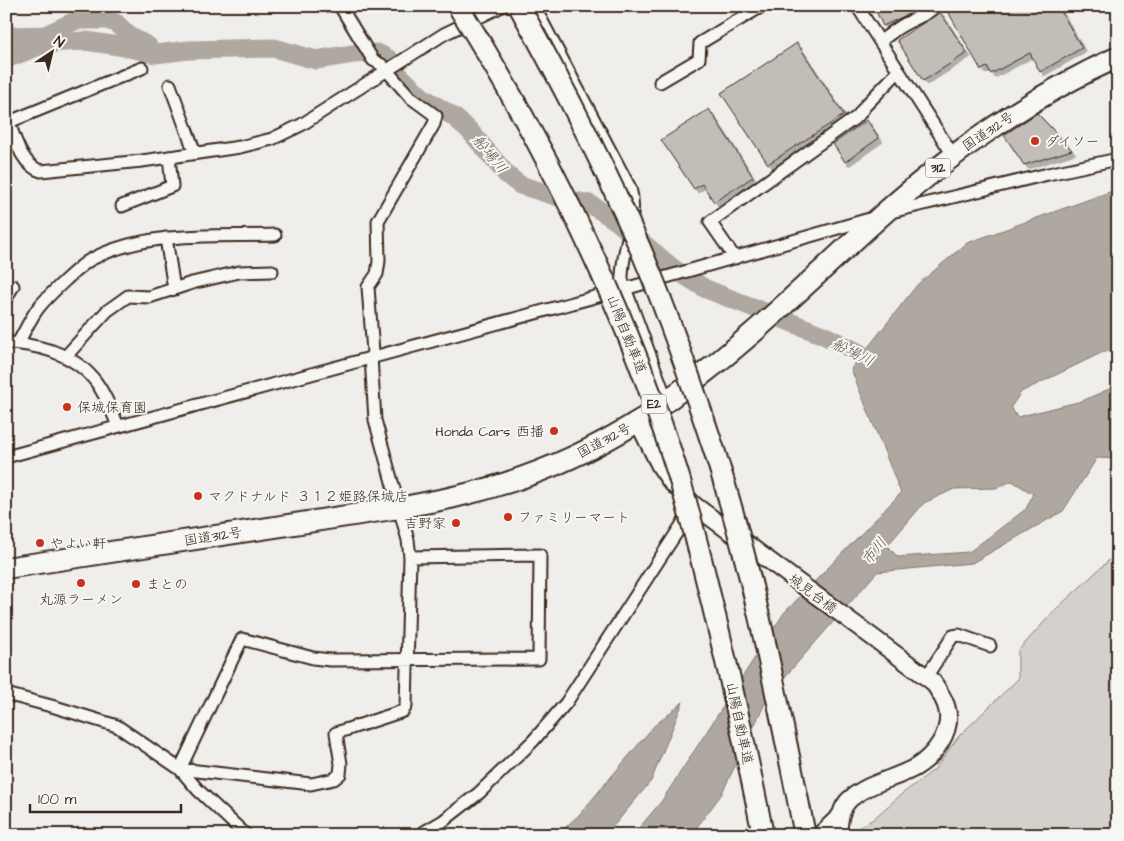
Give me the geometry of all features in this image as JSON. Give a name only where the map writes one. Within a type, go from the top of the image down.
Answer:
[{"type":"highway","name":"山陽自動車道","points":[[458,6],[520,111],[555,176],[619,312],[651,395],[678,475],[699,550],[735,695],[763,835]]},
{"type":"highway","points":[[519,6],[562,83],[640,249],[669,320],[695,393],[716,458],[760,622],[805,835]]},
{"type":"highway","name":"国道312号","points":[[6,568],[398,508],[459,496],[529,475],[581,453],[638,422],[706,373],[883,214],[953,155],[1031,102],[1118,57]]},
{"type":"street","points":[[180,769],[311,784],[334,780],[340,774],[341,764],[336,733],[403,711],[406,706],[410,557],[408,540],[375,420],[371,357],[373,352],[368,287],[377,274],[379,261],[378,221],[434,124],[436,116],[410,97],[386,72],[382,65],[373,60],[340,6]]},
{"type":"street","points":[[142,68],[8,119],[27,163],[41,172],[240,147],[272,139],[301,125],[444,34],[502,6]]},
{"type":"street","points":[[534,6],[630,188],[634,207],[622,266],[622,280],[667,401]]},
{"type":"street","points":[[660,82],[699,59],[700,43],[744,11],[762,6]]},
{"type":"street","points":[[857,6],[953,155]]},
{"type":"street","points":[[880,41],[899,27],[931,11],[936,6]]},
{"type":"street","points":[[735,258],[710,222],[858,116],[865,106],[898,72]]},
{"type":"street","points":[[170,86],[195,153]]},
{"type":"street","points":[[122,206],[172,186],[169,157]]},
{"type":"street","points":[[6,456],[666,276],[696,270],[883,214],[1118,159]]},
{"type":"street","points":[[118,426],[109,404],[86,370],[66,356],[39,347],[12,343],[39,307],[89,261],[125,245],[166,238],[275,235]]},
{"type":"street","points":[[166,238],[174,289]]},
{"type":"street","points":[[66,356],[107,311],[132,295],[149,297],[238,272],[272,271]]},
{"type":"street","points":[[6,299],[13,286]]},
{"type":"street","name":"城見台橋","points":[[638,422],[660,466],[671,482],[697,507],[933,682],[948,711],[947,727],[942,740],[933,752],[920,764],[869,787],[849,800],[840,816],[820,835]]},
{"type":"street","points":[[419,835],[443,821],[479,793],[533,741],[566,702],[697,507]]},
{"type":"street","points":[[180,769],[242,639],[322,659],[539,659],[540,555],[410,557]]},
{"type":"street","points":[[926,677],[952,636],[959,634],[990,646]]},
{"type":"street","points":[[6,694],[117,726],[180,769],[198,790],[246,835]]},
{"type":"street","points":[[838,835],[840,816]]},
{"type":"shaded area","points":[[1118,552],[1118,835],[852,835],[854,830],[872,820],[903,793],[934,770],[959,736],[1018,679],[1018,651],[1054,611]]},
{"type":"water","name":"市川","points":[[1118,189],[1118,349],[1101,353],[1021,392],[1011,407],[1017,417],[1082,401],[1118,385],[1118,459],[1097,458],[1063,511],[972,563],[877,572],[769,695],[721,795],[691,835],[633,835],[661,802],[784,613],[901,493],[851,369],[917,285],[967,243]],"holes":[[[1012,481],[1033,494],[1026,509],[969,552],[898,557],[887,546],[924,503],[954,489],[996,488]]]},
{"type":"water","points":[[683,702],[651,781],[606,835],[557,835],[579,815],[654,726]]},
{"type":"building","points":[[887,6],[925,6],[883,26],[876,11]]},
{"type":"building","points":[[949,6],[1058,6],[1082,48],[1040,72],[1030,53],[991,74],[987,67],[981,70],[946,8]]},
{"type":"building","points":[[940,12],[967,53],[923,81],[897,40]]},
{"type":"building","points":[[797,43],[844,115],[768,164],[721,93]]},
{"type":"building","points":[[709,109],[753,177],[714,202],[702,184],[694,189],[661,140]]},
{"type":"building","points":[[1037,113],[1072,150],[1024,165],[1004,135]]},
{"type":"building","points":[[867,120],[879,138],[845,162],[833,144]]},
{"type":"waterway","points":[[6,36],[45,35],[77,20],[106,20],[116,23],[129,36],[148,46]]},
{"type":"waterway","name":"船場川","points":[[6,59],[40,46],[86,41],[155,54],[189,50],[274,48],[316,60],[353,54],[377,53],[389,59],[400,76],[421,96],[454,117],[469,130],[507,175],[520,185],[565,199],[590,204],[615,220],[674,269],[706,289],[823,335],[856,351],[884,368]]},
{"type":"place","name":"ダイソー","points":[[1035,141]]},
{"type":"place","name":"保城保育園","points":[[67,407]]},
{"type":"place","name":"Honda Cars 西播","points":[[554,431]]},
{"type":"place","name":"マクドナルド ３１２姫路保城店","points":[[198,496]]},
{"type":"place","name":"ファミリーマート","points":[[508,517]]},
{"type":"place","name":"吉野家","points":[[456,523]]},
{"type":"place","name":"やよい軒","points":[[40,543]]},
{"type":"place","name":"丸源ラーメン","points":[[81,583]]},
{"type":"place","name":"まとの","points":[[136,584]]}]
